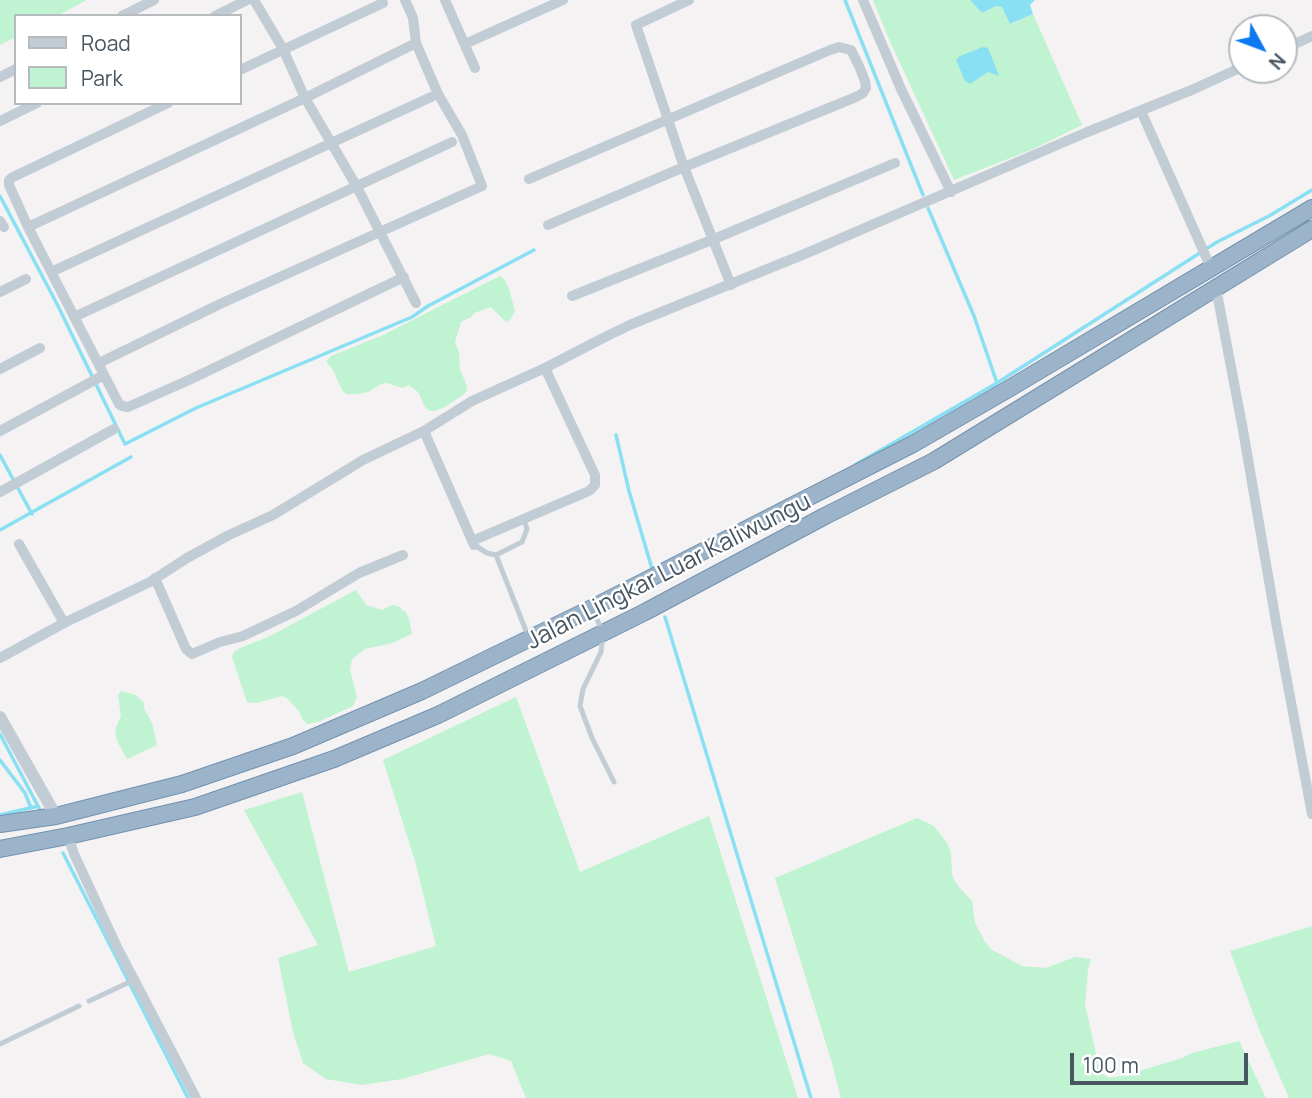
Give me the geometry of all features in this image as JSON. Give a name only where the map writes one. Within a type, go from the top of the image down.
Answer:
[{"type":"highway","name":"Jalan Lingkar Luar Kaliwungu","points":[[0,824],[56,816],[182,784],[293,746],[422,691],[592,608],[913,444],[1022,382],[1205,256],[1312,208]]},
{"type":"highway","name":"Jalan Lingkar Luar Kaliwungu","points":[[0,849],[195,807],[334,759],[438,715],[603,633],[934,461],[1312,229]]},
{"type":"street","points":[[126,14],[154,0]]},
{"type":"street","points":[[219,14],[247,0]]},
{"type":"street","points":[[254,0],[283,49],[305,98],[330,143],[358,187],[416,303]]},
{"type":"street","points":[[99,363],[220,304],[482,186],[462,135],[438,94],[416,43],[413,18],[405,0]]},
{"type":"street","points":[[445,0],[475,68]]},
{"type":"street","points":[[464,44],[563,0]]},
{"type":"street","points":[[689,0],[636,25],[684,167],[732,285]]},
{"type":"street","points":[[863,0],[901,89],[951,192]]},
{"type":"street","points":[[242,68],[383,3]]},
{"type":"street","points":[[28,227],[305,98],[416,43]]},
{"type":"street","points":[[529,179],[839,47],[851,50],[865,81],[866,88],[856,97],[548,225]]},
{"type":"street","points":[[0,658],[273,515],[363,460],[424,431],[472,401],[545,368],[573,352],[632,324],[732,285],[1228,73]]},
{"type":"street","points":[[51,272],[431,97]]},
{"type":"street","points":[[0,121],[33,105]]},
{"type":"street","points":[[164,105],[9,180],[28,227],[99,363],[99,377],[122,406],[128,407],[212,369],[404,277]]},
{"type":"street","points":[[1141,110],[1205,256]]},
{"type":"street","points":[[74,317],[452,142]]},
{"type":"street","points":[[572,296],[895,163]]},
{"type":"street","points":[[0,292],[26,279]]},
{"type":"street","points":[[1216,288],[1312,814]]},
{"type":"street","points":[[0,369],[40,348]]},
{"type":"street","points":[[424,431],[473,543],[589,491],[595,485],[595,475],[545,368]]},
{"type":"street","points":[[0,431],[99,377]]},
{"type":"street","points":[[0,492],[114,429]]},
{"type":"street","points":[[19,544],[64,624]]},
{"type":"street","points":[[155,578],[186,649],[192,654],[243,636],[296,611],[359,573],[403,555]]},
{"type":"street","points":[[0,717],[56,816]]},
{"type":"street","points":[[68,836],[117,947],[196,1098]]},
{"type":"lane","points":[[473,543],[487,553],[496,555],[522,542],[527,529],[524,519]]},
{"type":"lane","points":[[496,555],[529,639]]},
{"type":"lane","points":[[592,608],[603,633],[601,652],[583,689],[580,706],[592,738],[614,782]]},
{"type":"lane","points":[[89,1001],[134,980]]},
{"type":"lane","points":[[0,1044],[79,1006]]},
{"type":"green space","points":[[0,0],[87,0],[61,14],[14,14],[14,38],[0,45]]},
{"type":"green space","points":[[873,0],[970,0],[982,13],[996,6],[1002,7],[1011,24],[1033,14],[1082,125],[1031,150],[954,180]]},
{"type":"green space","points":[[500,276],[509,289],[515,311],[506,322],[491,307],[474,313],[461,322],[455,342],[466,384],[467,391],[463,395],[445,407],[429,411],[418,392],[409,385],[403,388],[381,384],[368,392],[357,394],[346,394],[342,390],[326,361],[331,356],[381,336]]},
{"type":"green space","points":[[356,590],[366,605],[382,610],[392,605],[398,606],[409,619],[412,634],[392,643],[365,649],[352,659],[350,670],[357,697],[353,706],[318,722],[307,724],[298,710],[282,696],[256,703],[247,702],[232,657],[234,652]]},
{"type":"green space","points":[[121,691],[136,695],[144,703],[157,745],[127,759],[117,741],[115,730],[121,716],[118,695]]},
{"type":"green space","points":[[516,697],[580,872],[709,816],[798,1098],[526,1098],[511,1061],[489,1054],[402,1079],[362,1085],[326,1079],[303,1063],[293,1032],[278,958],[318,945],[244,810],[302,792],[349,972],[436,946],[415,861],[383,760]]},
{"type":"green space","points":[[917,818],[934,826],[947,843],[951,853],[952,875],[957,885],[972,901],[975,923],[992,950],[1022,966],[1046,968],[1075,957],[1091,959],[1085,1004],[1100,1072],[1109,1078],[1126,1075],[1239,1041],[1266,1098],[841,1098],[775,878]]},
{"type":"green space","points":[[1312,926],[1312,1098],[1289,1098],[1259,1029],[1230,951]]},
{"type":"water","points":[[970,0],[1035,0],[1030,5],[1033,14],[1010,24],[1002,7],[996,6],[982,13]]},
{"type":"water","points":[[983,47],[988,48],[999,76],[988,72],[970,84],[965,81],[956,60]]},
{"type":"waterway","points":[[845,0],[923,195]]},
{"type":"waterway","points":[[855,465],[997,383],[1217,242],[1269,216],[1312,190]]},
{"type":"waterway","points":[[0,196],[57,304],[125,444],[196,408],[412,317],[534,250]]},
{"type":"waterway","points":[[928,208],[974,316],[997,383]]},
{"type":"waterway","points":[[616,435],[653,572]]},
{"type":"waterway","points":[[0,455],[32,514]]},
{"type":"waterway","points":[[0,530],[131,457]]},
{"type":"waterway","points":[[665,617],[811,1098]]},
{"type":"waterway","points":[[0,734],[40,810]]},
{"type":"waterway","points":[[0,760],[25,793],[31,808]]},
{"type":"waterway","points":[[0,815],[38,806]]},
{"type":"waterway","points":[[63,853],[188,1098]]}]
